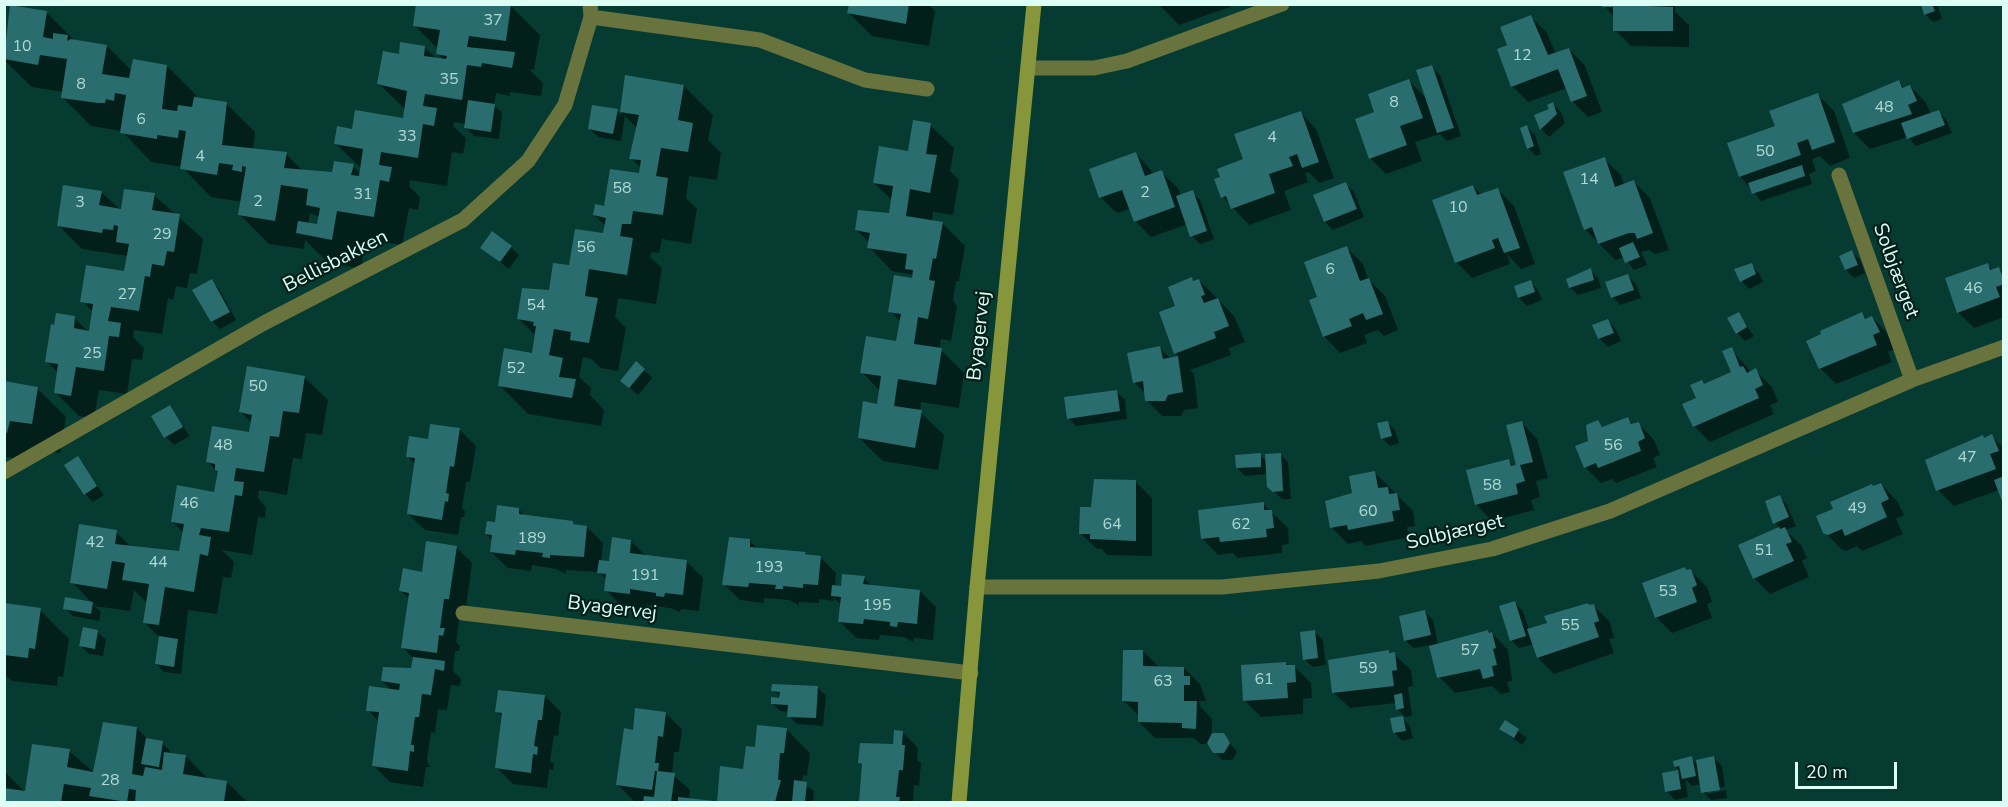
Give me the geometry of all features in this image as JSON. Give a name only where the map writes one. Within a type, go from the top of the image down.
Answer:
[{"type":"street","name":"Byagervej","points":[[959,802],[977,587],[1034,4]]},
{"type":"street","points":[[1028,68],[1094,68],[1126,61],[1282,4]]},
{"type":"street","points":[[590,11],[760,40],[865,80],[927,89]]},
{"type":"street","name":"Bellisbakken","points":[[4,472],[264,323],[463,220],[528,161],[565,105],[590,11]]},
{"type":"street","name":"Solbjærget","points":[[1839,175],[1912,380]]},
{"type":"street","name":"Solbjærget","points":[[977,587],[1222,587],[1379,571],[1491,549],[1610,511],[1912,380],[2004,347]]},
{"type":"street","name":"Byagervej","points":[[464,613],[971,673]]},
{"type":"building","points":[[416,4],[511,5],[506,41],[469,36],[467,47],[515,52],[512,68],[482,63],[481,67],[467,65],[462,100],[425,94],[423,106],[437,108],[434,126],[423,124],[418,158],[381,152],[379,165],[392,167],[389,182],[380,180],[374,217],[337,211],[332,240],[296,233],[298,221],[317,224],[320,208],[306,205],[308,189],[281,185],[275,221],[238,215],[246,167],[242,166],[242,172],[232,170],[233,165],[219,163],[217,175],[180,169],[186,131],[179,130],[178,138],[157,135],[157,139],[120,133],[126,95],[115,93],[114,101],[106,99],[105,103],[61,98],[67,59],[40,55],[38,65],[4,59],[10,5],[47,11],[43,37],[53,39],[53,33],[68,35],[67,41],[71,39],[107,45],[102,74],[129,78],[133,59],[167,65],[162,109],[177,111],[178,105],[192,107],[194,97],[227,102],[222,145],[287,152],[284,168],[332,172],[334,161],[354,164],[351,175],[359,176],[363,149],[334,144],[337,126],[352,129],[355,110],[403,118],[407,91],[377,84],[383,51],[399,54],[400,42],[425,46],[424,56],[446,59],[447,56],[436,54],[440,30],[413,26]]},
{"type":"building","points":[[849,4],[909,4],[906,24],[847,13]]},
{"type":"building","points":[[1602,4],[1673,7],[1673,31],[1613,31],[1613,7],[1602,7]]},
{"type":"building","points":[[1921,4],[1932,4],[1935,11],[1924,15]]},
{"type":"building","points":[[1531,15],[1548,55],[1569,48],[1587,96],[1571,102],[1558,69],[1511,87],[1497,49],[1507,45],[1500,27]]},
{"type":"building","points":[[1432,65],[1454,128],[1437,133],[1416,70]]},
{"type":"building","points":[[625,75],[684,85],[678,120],[693,123],[688,152],[661,148],[656,176],[668,178],[663,215],[633,211],[631,224],[622,224],[620,236],[633,238],[627,275],[589,269],[585,296],[598,298],[589,343],[570,340],[571,332],[554,329],[549,355],[563,358],[559,377],[576,379],[572,398],[498,386],[504,348],[532,353],[536,326],[533,326],[534,322],[517,319],[522,288],[549,290],[553,263],[569,265],[575,229],[603,233],[606,218],[593,215],[595,204],[604,206],[610,169],[639,173],[641,160],[629,159],[639,115],[620,112]]},
{"type":"building","points":[[1409,79],[1423,118],[1400,126],[1407,145],[1369,159],[1355,119],[1374,112],[1368,94]]},
{"type":"building","points":[[1899,80],[1902,88],[1910,85],[1917,101],[1908,105],[1912,114],[1853,133],[1842,104]]},
{"type":"building","points":[[1818,93],[1835,142],[1812,150],[1808,139],[1797,143],[1801,155],[1739,177],[1727,143],[1775,126],[1769,111]]},
{"type":"building","points":[[468,100],[495,104],[491,132],[464,128]]},
{"type":"building","points":[[1553,102],[1557,114],[1540,130],[1534,115],[1549,109],[1547,105]]},
{"type":"building","points":[[592,105],[618,109],[613,134],[588,129]]},
{"type":"building","points":[[1939,110],[1945,125],[1907,139],[1901,123]]},
{"type":"building","points":[[1301,111],[1319,162],[1302,168],[1297,154],[1289,157],[1293,166],[1269,174],[1275,193],[1231,209],[1226,196],[1221,198],[1214,179],[1220,177],[1217,169],[1243,159],[1234,134]]},
{"type":"building","points":[[913,120],[931,123],[926,154],[937,155],[930,193],[910,189],[906,216],[943,222],[936,259],[933,258],[929,280],[935,281],[928,319],[918,317],[914,344],[942,348],[936,385],[898,379],[894,406],[922,410],[915,448],[858,438],[863,401],[877,404],[881,376],[860,373],[866,336],[896,341],[901,314],[888,312],[894,275],[912,278],[913,270],[905,269],[907,254],[867,248],[870,233],[855,230],[858,210],[889,213],[893,186],[873,183],[879,146],[908,151]]},
{"type":"building","points":[[1527,125],[1534,146],[1527,149],[1520,128]]},
{"type":"building","points":[[1136,152],[1145,176],[1162,170],[1175,207],[1134,222],[1122,190],[1099,198],[1089,169]]},
{"type":"building","points":[[1605,157],[1615,187],[1634,180],[1653,233],[1637,239],[1635,233],[1629,233],[1598,244],[1592,227],[1584,230],[1563,172]]},
{"type":"building","points":[[1802,165],[1805,176],[1752,194],[1748,183]]},
{"type":"building","points":[[1346,182],[1357,209],[1324,222],[1313,195]]},
{"type":"building","points":[[63,185],[102,191],[99,205],[121,209],[124,189],[155,193],[152,210],[180,214],[174,252],[167,251],[164,266],[152,264],[150,277],[145,276],[139,311],[111,307],[108,321],[121,323],[119,337],[109,336],[104,371],[76,367],[71,396],[54,393],[58,364],[45,362],[51,324],[54,325],[56,313],[75,316],[74,328],[89,331],[93,304],[80,302],[86,265],[124,271],[129,244],[116,242],[118,226],[114,225],[113,230],[103,229],[102,233],[57,226]]},
{"type":"building","points":[[1473,185],[1477,195],[1498,188],[1520,248],[1504,253],[1498,238],[1492,240],[1495,248],[1455,263],[1432,200]]},
{"type":"building","points":[[1193,190],[1207,231],[1190,237],[1176,196]]},
{"type":"building","points":[[492,231],[512,246],[500,262],[480,248]]},
{"type":"building","points":[[1633,242],[1640,257],[1625,263],[1619,248]]},
{"type":"building","points":[[1347,246],[1360,281],[1369,278],[1383,314],[1366,320],[1363,313],[1349,319],[1352,326],[1323,337],[1309,300],[1317,297],[1304,262]]},
{"type":"building","points":[[1852,250],[1858,265],[1845,270],[1839,256]]},
{"type":"building","points":[[1752,263],[1756,274],[1740,282],[1734,269]]},
{"type":"building","points":[[1988,263],[1990,270],[1999,267],[2004,280],[2004,284],[1996,287],[2000,297],[1957,313],[1945,278]]},
{"type":"building","points":[[1591,268],[1594,280],[1569,288],[1566,279]]},
{"type":"building","points":[[1628,274],[1634,290],[1611,298],[1605,282]]},
{"type":"building","points":[[1192,277],[1193,281],[1199,279],[1205,295],[1201,296],[1204,303],[1218,298],[1229,326],[1214,332],[1216,338],[1174,354],[1159,312],[1175,306],[1168,287]]},
{"type":"building","points":[[212,279],[230,312],[211,322],[192,290]]},
{"type":"building","points":[[1531,280],[1535,292],[1518,298],[1514,286]]},
{"type":"building","points":[[1739,312],[1747,327],[1736,334],[1727,318]]},
{"type":"building","points":[[1862,312],[1865,319],[1872,316],[1880,332],[1873,335],[1877,345],[1819,369],[1806,341],[1821,334],[1820,331]]},
{"type":"building","points":[[1608,319],[1614,333],[1598,339],[1592,325]]},
{"type":"building","points":[[1160,346],[1163,359],[1178,356],[1183,392],[1168,395],[1165,401],[1145,401],[1143,381],[1133,383],[1127,353]]},
{"type":"building","points":[[1732,347],[1740,367],[1743,366],[1747,373],[1756,368],[1763,385],[1755,389],[1759,398],[1693,427],[1682,404],[1696,398],[1690,385],[1702,380],[1704,384],[1731,372],[1722,351]]},
{"type":"building","points":[[636,361],[645,369],[629,388],[620,381]]},
{"type":"building","points":[[247,366],[305,376],[299,413],[283,411],[279,437],[270,436],[264,472],[236,468],[234,481],[244,482],[242,496],[235,495],[229,532],[201,528],[199,535],[211,537],[208,556],[200,554],[194,592],[165,587],[159,625],[143,623],[149,584],[122,580],[125,563],[112,561],[107,589],[70,583],[79,524],[117,530],[115,544],[179,551],[184,524],[171,522],[177,485],[214,492],[218,471],[215,470],[215,464],[206,462],[212,426],[249,432],[252,415],[239,412]]},
{"type":"building","points":[[4,381],[38,387],[32,424],[10,421],[7,433],[4,433]]},
{"type":"building","points":[[1117,390],[1120,411],[1067,419],[1064,397]]},
{"type":"building","points":[[170,405],[183,427],[164,438],[151,416]]},
{"type":"building","points":[[1628,417],[1631,424],[1639,422],[1645,438],[1638,442],[1641,451],[1598,468],[1596,463],[1584,468],[1575,446],[1588,441],[1586,425],[1598,420],[1602,427]]},
{"type":"building","points":[[1388,421],[1392,436],[1381,439],[1377,423]]},
{"type":"building","points":[[1522,421],[1533,462],[1520,465],[1525,481],[1516,484],[1518,494],[1475,505],[1466,470],[1509,459],[1511,466],[1516,465],[1506,425]]},
{"type":"building","points":[[430,424],[460,428],[454,467],[450,466],[446,493],[449,494],[448,502],[445,501],[442,520],[407,514],[415,458],[406,457],[409,436],[428,439]]},
{"type":"building","points":[[1992,434],[1999,451],[1990,454],[1996,469],[1936,491],[1925,460],[1983,435],[1984,438]]},
{"type":"building","points":[[1261,453],[1261,467],[1236,468],[1235,455]]},
{"type":"building","points":[[1281,453],[1283,491],[1273,492],[1267,487],[1265,454]]},
{"type":"building","points":[[78,456],[97,486],[84,495],[64,465]]},
{"type":"building","points":[[1375,471],[1378,488],[1388,487],[1389,494],[1397,493],[1400,510],[1392,511],[1394,521],[1348,530],[1347,525],[1330,528],[1325,501],[1352,493],[1349,476]]},
{"type":"building","points":[[2004,476],[2004,504],[2003,504],[1994,480]]},
{"type":"building","points":[[1094,479],[1136,480],[1136,541],[1090,539],[1090,534],[1079,534],[1080,507],[1091,507]]},
{"type":"building","points":[[1881,483],[1889,499],[1881,503],[1887,517],[1845,536],[1842,529],[1828,535],[1823,533],[1816,516],[1833,509],[1830,502],[1872,484],[1873,486]]},
{"type":"building","points":[[1780,495],[1789,517],[1773,524],[1765,501]]},
{"type":"building","points":[[1264,502],[1264,510],[1272,510],[1274,528],[1266,529],[1267,537],[1220,542],[1219,537],[1201,539],[1198,510]]},
{"type":"building","points":[[497,505],[519,508],[519,514],[573,521],[573,524],[587,526],[584,557],[550,555],[550,558],[542,557],[543,553],[516,550],[515,555],[490,552],[492,535],[485,534],[487,521],[495,522]]},
{"type":"building","points":[[1779,527],[1780,529],[1785,527],[1792,542],[1786,544],[1794,561],[1753,579],[1738,545]]},
{"type":"building","points":[[612,537],[631,540],[630,553],[687,560],[683,595],[665,593],[664,597],[656,596],[656,593],[630,589],[630,594],[604,591],[606,574],[597,573],[599,560],[609,561]]},
{"type":"building","points":[[729,537],[750,539],[750,547],[806,552],[805,554],[821,556],[818,585],[803,584],[803,588],[783,586],[783,589],[775,589],[776,585],[749,583],[748,587],[722,585]]},
{"type":"building","points":[[426,541],[457,546],[449,599],[444,599],[440,628],[445,628],[443,636],[439,635],[437,653],[401,648],[409,593],[399,591],[403,568],[422,572]]},
{"type":"building","points":[[1685,567],[1686,570],[1691,569],[1697,585],[1692,588],[1697,602],[1655,618],[1642,583]]},
{"type":"building","points":[[842,574],[865,576],[863,584],[920,590],[917,624],[898,622],[897,627],[890,626],[890,622],[864,619],[863,624],[838,622],[841,597],[831,596],[832,585],[841,586]]},
{"type":"building","points":[[65,597],[93,602],[91,614],[63,609]]},
{"type":"building","points":[[1515,601],[1526,636],[1510,641],[1499,606]]},
{"type":"building","points":[[4,603],[41,608],[35,649],[29,648],[28,658],[4,655]]},
{"type":"building","points":[[1588,603],[1589,605],[1594,604],[1599,621],[1594,623],[1599,637],[1537,658],[1527,629],[1547,623],[1544,616]]},
{"type":"building","points":[[1425,610],[1431,635],[1404,641],[1399,616]]},
{"type":"building","points":[[83,627],[98,630],[95,649],[79,646]]},
{"type":"building","points":[[1315,630],[1318,658],[1303,660],[1300,632]]},
{"type":"building","points":[[1488,630],[1489,633],[1492,632],[1496,648],[1493,649],[1497,665],[1492,666],[1494,676],[1483,679],[1480,669],[1437,678],[1429,646]]},
{"type":"building","points":[[159,636],[178,639],[174,667],[155,664]]},
{"type":"building","points":[[1123,650],[1143,650],[1143,666],[1184,667],[1184,676],[1190,676],[1190,685],[1184,685],[1184,701],[1197,701],[1196,729],[1182,728],[1182,723],[1138,722],[1138,702],[1122,701]]},
{"type":"building","points":[[1389,650],[1389,653],[1395,652],[1397,670],[1392,671],[1394,686],[1332,693],[1328,660]]},
{"type":"building","points":[[413,657],[445,661],[444,671],[435,669],[431,695],[422,694],[419,717],[415,717],[411,745],[414,745],[414,752],[410,751],[408,771],[372,766],[379,712],[366,711],[369,686],[399,690],[400,684],[381,681],[383,667],[411,668]]},
{"type":"building","points":[[1286,662],[1286,665],[1295,665],[1296,682],[1287,683],[1288,698],[1243,701],[1241,665]]},
{"type":"building","points":[[772,684],[818,686],[816,718],[787,717],[788,705],[771,704],[771,697],[779,698],[780,692],[771,691]]},
{"type":"building","points":[[498,690],[545,695],[542,720],[538,720],[534,746],[538,747],[537,755],[533,754],[531,773],[495,768],[502,713],[495,712]]},
{"type":"building","points":[[1402,693],[1404,708],[1396,710],[1394,695]]},
{"type":"building","points":[[635,708],[666,712],[663,737],[658,736],[655,763],[659,763],[658,771],[675,773],[671,802],[643,802],[644,796],[654,797],[657,771],[655,771],[652,790],[616,785],[624,728],[633,730]]},
{"type":"building","points":[[1403,716],[1406,731],[1393,733],[1390,718]]},
{"type":"building","points":[[1505,720],[1519,729],[1514,738],[1499,729]]},
{"type":"building","points":[[103,722],[137,727],[132,774],[143,776],[145,767],[162,770],[164,752],[186,755],[183,774],[227,781],[224,802],[135,802],[136,790],[129,789],[127,802],[89,796],[91,788],[64,784],[61,802],[4,802],[4,788],[25,791],[32,744],[70,749],[67,767],[93,772]]},
{"type":"building","points":[[757,725],[787,728],[784,753],[780,753],[778,780],[781,780],[775,802],[717,802],[720,766],[743,769],[746,746],[755,747]]},
{"type":"building","points":[[894,730],[903,731],[902,745],[905,745],[903,770],[899,770],[896,797],[900,797],[899,802],[859,802],[862,764],[858,763],[860,743],[893,744]]},
{"type":"building","points":[[1212,733],[1224,733],[1230,743],[1224,753],[1213,753],[1207,743]]},
{"type":"building","points":[[146,738],[163,741],[159,767],[141,764]]},
{"type":"building","points":[[1692,756],[1696,776],[1682,779],[1679,766],[1674,767],[1673,761]]},
{"type":"building","points":[[1714,756],[1720,790],[1701,793],[1696,760]]},
{"type":"building","points":[[1678,770],[1681,789],[1665,792],[1662,773]]},
{"type":"building","points":[[794,780],[807,782],[805,802],[792,802]]},
{"type":"building","points":[[678,797],[715,801],[715,802],[678,802]]}]
